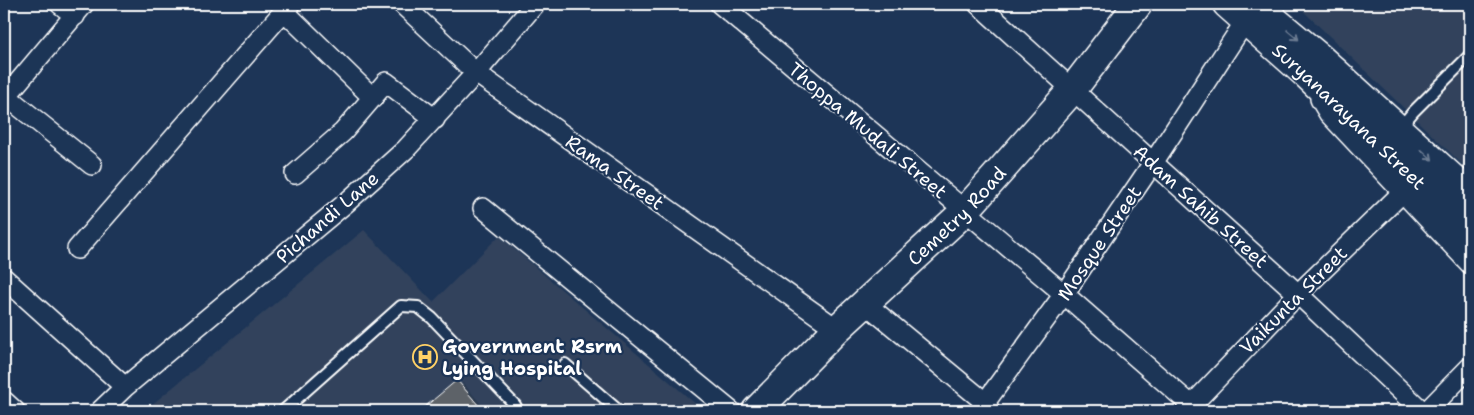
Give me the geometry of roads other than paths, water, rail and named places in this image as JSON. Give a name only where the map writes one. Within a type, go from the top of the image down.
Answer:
[{"type":"main road","name":"Cemetry Road","points":[[756,411],[836,329],[866,304],[964,212],[1073,89],[1138,4]]},
{"type":"main road","name":"Suryanarayana Street","points":[[1243,9],[1307,75],[1470,231]]},
{"type":"main road","name":"Suryanarayana Street","points":[[1243,9],[1320,58],[1470,194]]},
{"type":"street","points":[[60,4],[79,10],[5,98],[92,165]]},
{"type":"street","name":"Rama Street","points":[[402,4],[476,73],[836,329]]},
{"type":"street","name":"Pichandi Lane","points":[[100,411],[347,202],[406,149],[476,73],[535,4]]},
{"type":"street","name":"Thoppa Mudali Street","points":[[720,4],[964,212],[1064,294],[1192,409]]},
{"type":"street","name":"Adam Sahib Street","points":[[978,4],[1298,294],[1422,411]]},
{"type":"street","points":[[77,249],[287,7],[373,98]]},
{"type":"street","name":"Mosque Street","points":[[985,408],[1153,163],[1243,9]]},
{"type":"street","points":[[1307,75],[1329,114],[1470,264]]},
{"type":"street","points":[[295,174],[343,132],[386,82],[435,119]]},
{"type":"street","name":"Vaikunta Street","points":[[1192,409],[1298,294],[1403,192]]},
{"type":"street","points":[[483,208],[731,411]]},
{"type":"street","points":[[4,278],[125,388]]},
{"type":"street","points":[[866,304],[985,408]]},
{"type":"street","points":[[1427,411],[1470,367]]},
{"type":"street","points":[[4,401],[15,411]]},
{"type":"lane","points":[[1398,130],[1413,112],[1470,55]]},
{"type":"lane","points":[[283,411],[401,306],[418,307],[432,318],[515,405],[518,411]]},
{"type":"lane","points":[[565,364],[619,411]]},
{"type":"place","name":"Government Rsrm Lying Hospital","points":[[425,357]]}]
